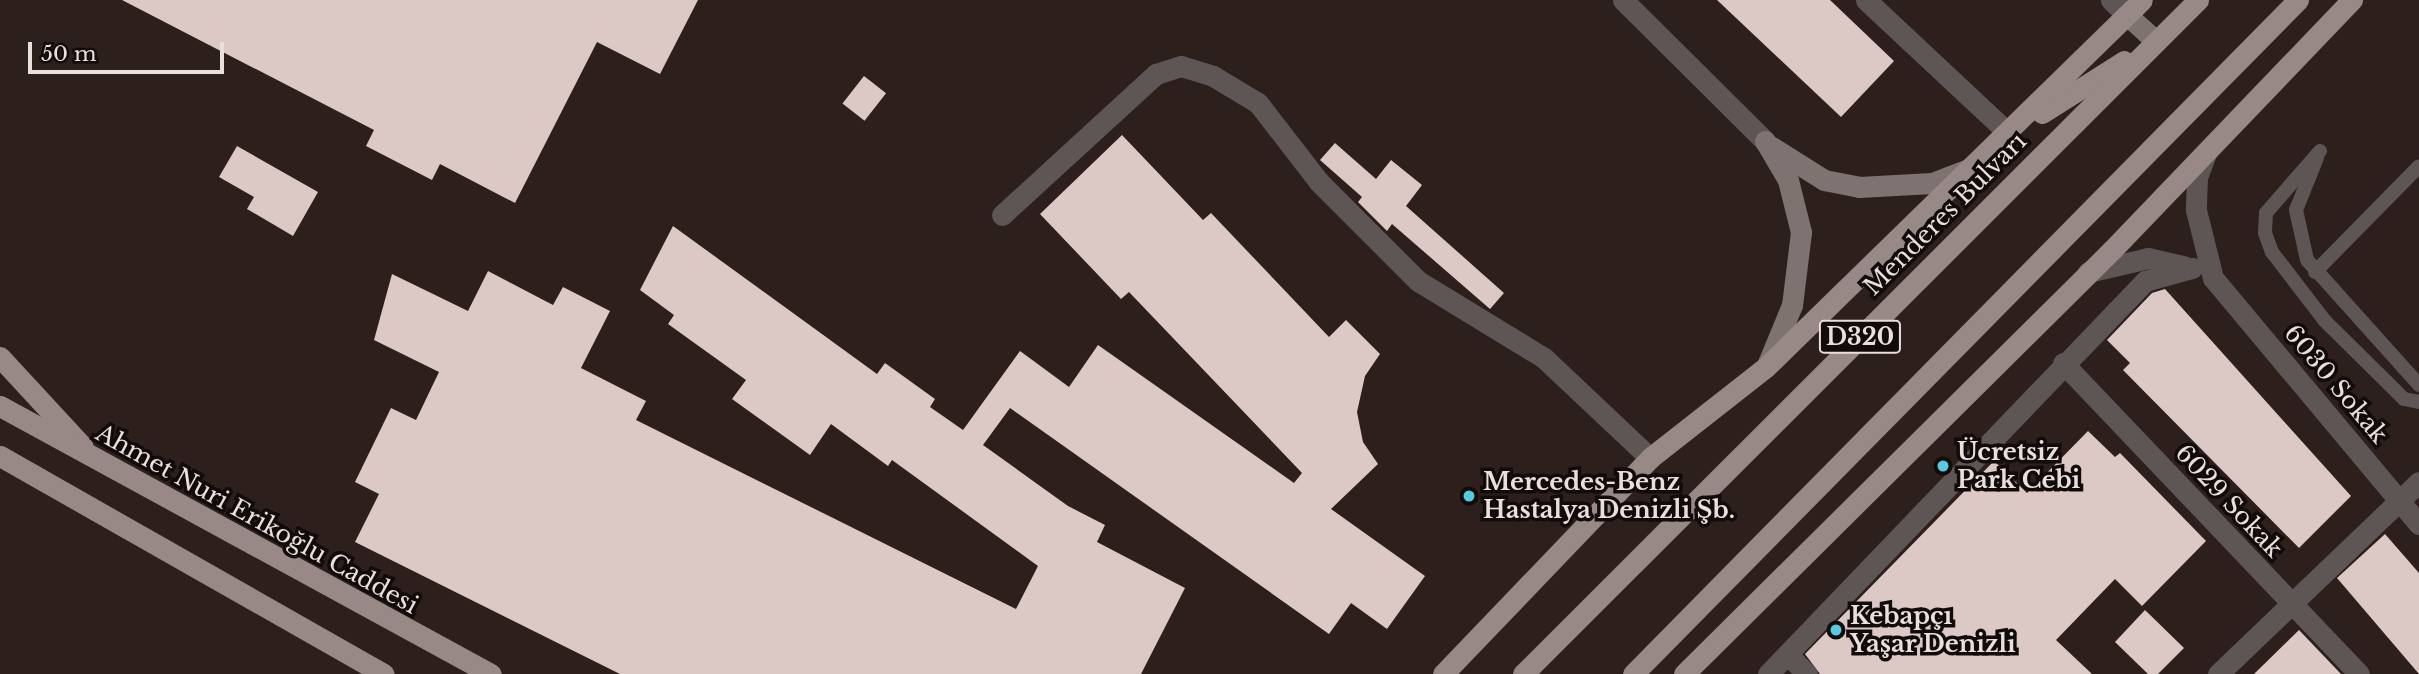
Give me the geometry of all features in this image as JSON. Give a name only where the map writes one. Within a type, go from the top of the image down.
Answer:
[{"type":"main road","points":[[1443,674],[1650,458],[1766,367],[2009,134],[2142,0]]},
{"type":"main road","name":"Menderes Bulvarı","points":[[1522,674],[2198,0]]},
{"type":"main road","name":"D320","points":[[1633,674],[2298,0]]},
{"type":"main road","points":[[1684,674],[2088,272],[2352,0]]},
{"type":"main road","points":[[2009,134],[2156,41]]},
{"type":"main road","points":[[0,357],[97,461]]},
{"type":"main road","name":"Ahmet Nuri Erikoğlu Caddesi","points":[[0,406],[491,674]]},
{"type":"main road","points":[[0,456],[383,674]]},
{"type":"street","points":[[1623,0],[1765,141],[1824,180],[1859,187],[1932,183],[1972,168]]},
{"type":"street","points":[[1866,0],[2009,134]]},
{"type":"street","points":[[2111,0],[2156,41]]},
{"type":"street","points":[[1002,215],[1156,74],[1181,66],[1213,76],[1258,103],[1320,182],[1418,281],[1544,358],[1650,458]]},
{"type":"street","points":[[1765,141],[1788,180],[1801,232],[1792,305],[1766,367]]},
{"type":"street","name":"6030 Sokak","points":[[2207,149],[2197,177],[2196,210],[2213,278]]},
{"type":"street","name":"6030 Sokak","points":[[2088,272],[2148,258],[2192,268],[2213,278],[2419,524]]},
{"type":"street","points":[[1768,674],[2063,363],[2145,281],[2192,268]]},
{"type":"street","name":"6029 Sokak","points":[[2063,363],[2359,674]]},
{"type":"street","points":[[2218,674],[2290,602],[2419,482]]},
{"type":"street","points":[[1788,655],[1807,674]]},
{"type":"lane","points":[[2419,385],[2315,272],[2301,240],[2297,209],[2320,151],[2266,213],[2264,233],[2284,272],[2325,321],[2404,399],[2419,402]]},
{"type":"lane","points":[[2315,272],[2419,166]]},
{"type":"building","points":[[122,0],[698,0],[660,74],[597,42],[515,203],[440,164],[432,180],[366,146],[374,130]]},
{"type":"building","points":[[1717,0],[1830,0],[1894,61],[1841,117]]},
{"type":"building","points":[[864,76],[886,93],[865,121],[842,104]]},
{"type":"building","points":[[1122,135],[1203,220],[1211,213],[1329,337],[1346,320],[1380,354],[1365,376],[1357,412],[1363,442],[1378,464],[1331,509],[1425,576],[1387,629],[1351,603],[1329,634],[1010,408],[983,445],[1068,506],[1105,525],[1097,542],[1185,588],[1141,674],[620,674],[355,542],[379,494],[355,482],[391,408],[416,420],[439,372],[374,340],[392,274],[468,311],[488,271],[553,305],[563,287],[610,311],[581,368],[646,401],[636,420],[1016,609],[1038,566],[892,460],[888,466],[831,424],[810,455],[732,399],[746,380],[668,324],[674,315],[640,290],[673,226],[877,374],[885,363],[935,399],[930,407],[963,430],[1020,351],[1069,387],[1098,345],[1294,483],[1302,473],[1129,292],[1121,299],[1040,214]]},
{"type":"building","points":[[1335,143],[1376,179],[1391,160],[1422,185],[1406,206],[1504,293],[1490,309],[1392,224],[1387,231],[1358,202],[1362,197],[1320,160]]},
{"type":"building","points":[[237,146],[318,192],[293,236],[247,209],[254,197],[219,177]]},
{"type":"building","points":[[2165,289],[2351,496],[2299,548],[2123,370],[2130,363],[2107,340],[2152,293]]},
{"type":"building","points":[[2088,431],[2115,457],[2120,453],[2206,541],[2142,606],[2115,579],[2056,640],[2092,674],[1820,674],[1805,654],[1994,461],[2027,493]]},
{"type":"building","points":[[2385,534],[2419,573],[2419,674],[2337,578]]},
{"type":"building","points":[[2145,610],[2184,648],[2158,674],[2148,674],[2115,642]]},
{"type":"building","points":[[2299,630],[2341,674],[2254,674]]},
{"type":"place","name":"Ücretsiz Park Cebi","points":[[1943,466]]},
{"type":"place","name":"Mercedes-Benz Hastalya Denizli Şb.","points":[[1469,496]]},
{"type":"place","name":"Kebapçı Yaşar Denizli","points":[[1836,630]]}]
